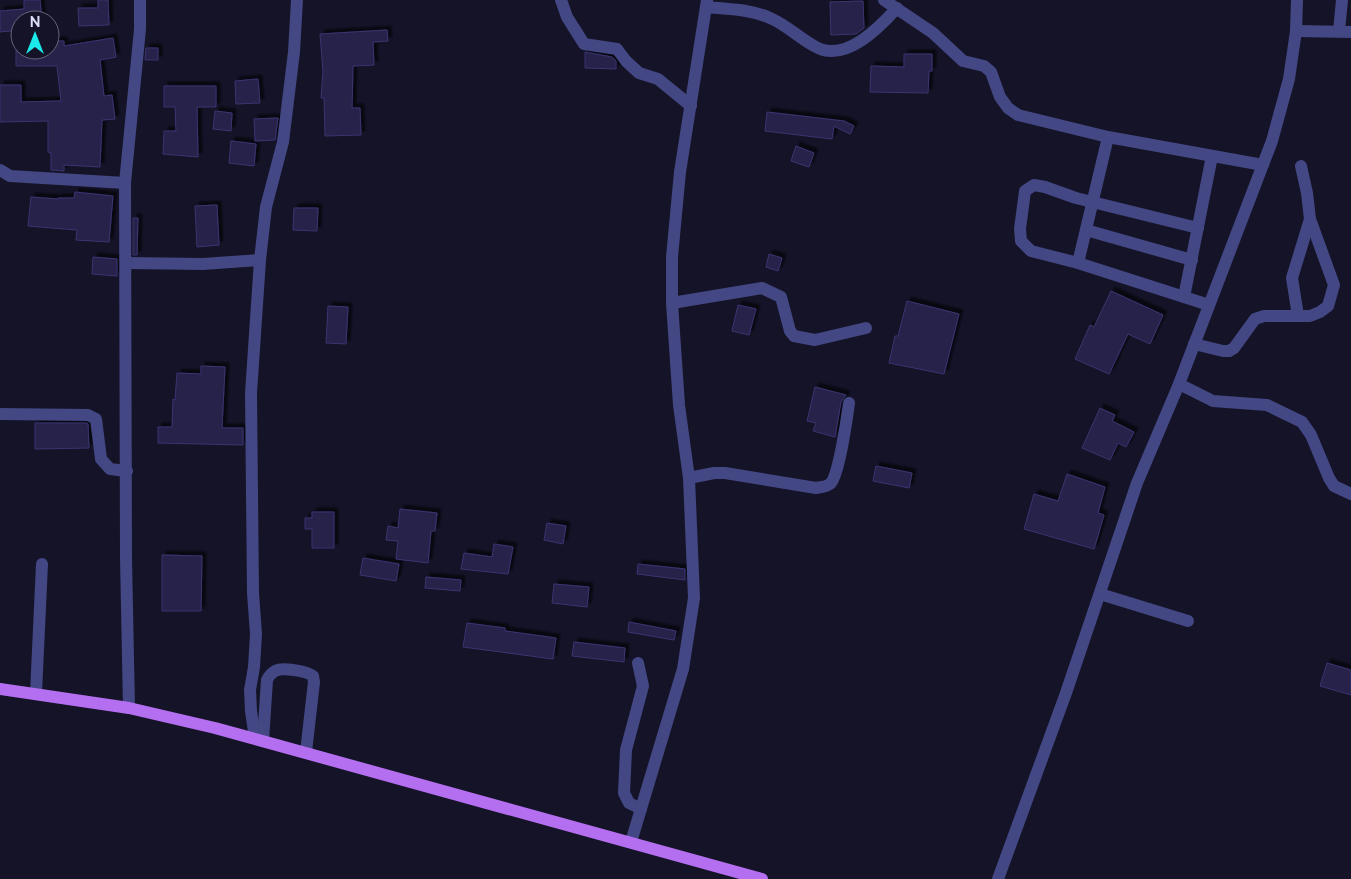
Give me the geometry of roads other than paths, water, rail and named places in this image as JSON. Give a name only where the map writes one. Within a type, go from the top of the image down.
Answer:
[{"type":"main road","points":[[0,689],[129,708],[259,740],[762,879]]},
{"type":"street","points":[[129,708],[126,558],[125,183],[140,29],[140,0]]},
{"type":"street","points":[[259,740],[250,704],[256,634],[253,593],[251,393],[260,260],[266,207],[283,142],[298,0]]},
{"type":"street","points":[[561,0],[567,17],[584,44],[617,49],[639,73],[658,79],[691,106]]},
{"type":"street","points":[[884,0],[933,32],[963,61],[984,66],[991,72],[1000,97],[1008,108],[1018,115],[1108,138],[1264,165]]},
{"type":"street","points":[[998,879],[1066,693],[1137,483],[1179,384],[1264,165],[1278,123],[1289,79],[1296,31],[1297,0]]},
{"type":"street","points":[[631,842],[683,669],[694,598],[689,478],[679,405],[672,303],[672,257],[680,172],[706,4],[760,14],[773,19],[817,48],[828,51],[840,51],[868,38],[896,8]]},
{"type":"street","points":[[1296,31],[1345,32],[1345,5]]},
{"type":"street","points":[[1078,263],[1108,138]]},
{"type":"street","points":[[1184,297],[1212,156]]},
{"type":"street","points":[[1194,344],[1229,351],[1234,348],[1255,319],[1264,316],[1310,316],[1328,306],[1334,285],[1310,218],[1301,166]]},
{"type":"street","points":[[0,170],[10,176],[125,183]]},
{"type":"street","points":[[1198,228],[1076,198],[1034,185],[1025,191],[1020,230],[1021,241],[1031,251],[1078,263],[1209,305]]},
{"type":"street","points":[[1298,316],[1292,278],[1310,218]]},
{"type":"street","points":[[1086,230],[1192,260]]},
{"type":"street","points":[[126,263],[203,264],[260,260]]},
{"type":"street","points":[[672,303],[762,288],[781,297],[790,331],[794,336],[815,340],[866,328]]},
{"type":"street","points":[[1179,384],[1213,401],[1267,405],[1302,422],[1311,435],[1334,486],[1351,494]]},
{"type":"street","points":[[689,478],[714,473],[725,473],[816,488],[826,486],[832,481],[837,463],[849,402]]},
{"type":"street","points":[[0,414],[88,415],[96,420],[101,459],[110,469],[126,471]]},
{"type":"street","points":[[36,693],[42,564]]},
{"type":"street","points":[[1100,594],[1188,621]]},
{"type":"street","points":[[638,663],[642,686],[626,750],[624,793],[629,804],[641,809]]},
{"type":"street","points":[[259,740],[267,680],[272,672],[277,669],[308,672],[313,676],[314,682],[306,752]]}]
